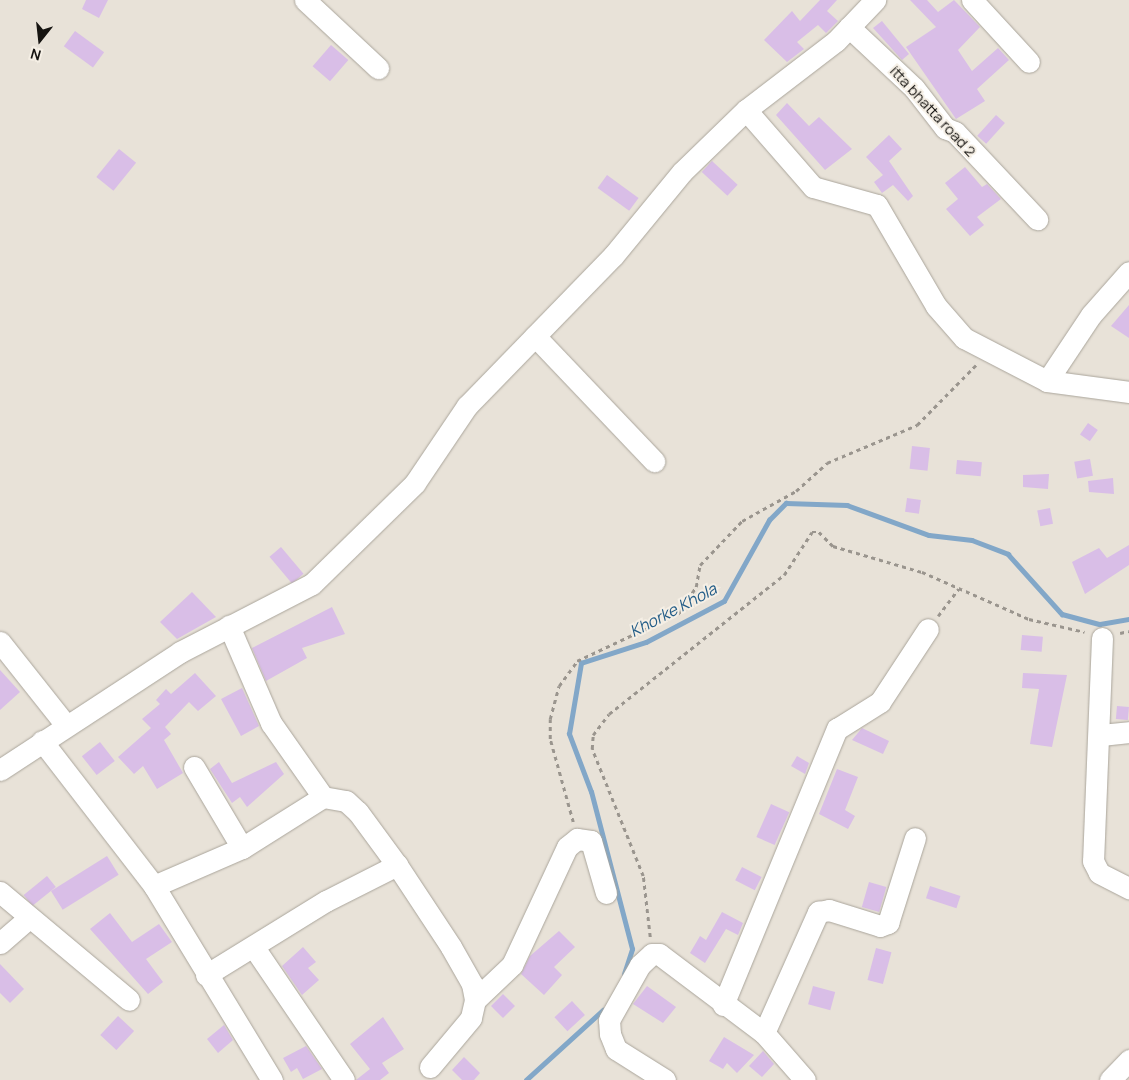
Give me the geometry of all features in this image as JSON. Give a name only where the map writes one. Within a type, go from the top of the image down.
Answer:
[{"type":"street","points":[[305,0],[378,68]]},
{"type":"street","points":[[1,768],[66,724],[229,626],[288,598],[322,575],[415,483],[467,406],[613,256],[682,172],[746,110],[848,27],[875,0]]},
{"type":"street","points":[[972,0],[1029,62]]},
{"type":"street","name":"itta bhatta road 2","points":[[848,27],[914,88],[945,128],[955,132],[1037,219]]},
{"type":"street","points":[[746,110],[813,187],[877,205],[936,306],[964,338],[985,351],[1047,381],[1129,392]]},
{"type":"street","points":[[1047,381],[1091,315],[1129,272]]},
{"type":"street","points":[[535,336],[654,461]]},
{"type":"street","points":[[229,626],[271,724],[323,797]]},
{"type":"street","points":[[723,1005],[837,729],[880,702],[928,629]]},
{"type":"street","points":[[1102,638],[1101,734],[1093,860],[1099,873],[1129,888]]},
{"type":"street","points":[[0,642],[66,724]]},
{"type":"street","points":[[1101,734],[1129,732]]},
{"type":"street","points":[[42,741],[154,886],[206,975],[272,1080]]},
{"type":"street","points":[[194,767],[242,848]]},
{"type":"street","points":[[154,886],[242,848],[323,797],[346,801],[397,864],[451,947],[472,984],[475,1000],[471,1018],[430,1067]]},
{"type":"street","points":[[764,1033],[818,912],[829,910],[880,926],[888,923],[915,838]]},
{"type":"street","points":[[475,1000],[512,965],[566,847],[577,839],[591,841],[606,892]]},
{"type":"street","points":[[206,975],[255,949],[326,901],[397,864]]},
{"type":"street","points":[[0,892],[130,1000]]},
{"type":"street","points":[[0,943],[29,918]]},
{"type":"street","points":[[255,949],[344,1080]]},
{"type":"street","points":[[665,1080],[616,1049],[610,1034],[609,1020],[640,965],[652,954],[659,954],[723,1005],[764,1033],[806,1080]]},
{"type":"street","points":[[1110,1080],[1129,1060]]},
{"type":"path","points":[[577,839],[550,739],[550,718],[559,686],[577,662],[679,613],[696,587],[700,565],[742,521],[796,491],[827,463],[917,425],[969,375],[985,351]]},
{"type":"path","points":[[652,954],[643,876],[592,749],[598,726],[784,575],[814,531],[833,546],[922,572],[1030,619],[1102,638],[1129,631]]},
{"type":"path","points":[[928,629],[958,589]]},
{"type":"building","points":[[86,0],[108,0],[99,18],[82,9]]},
{"type":"building","points":[[820,0],[837,0],[827,11],[838,21],[826,33],[818,25],[797,42],[804,49],[787,62],[764,40],[792,11],[800,21]]},
{"type":"building","points":[[910,0],[927,0],[938,12],[954,0],[980,27],[958,50],[972,71],[998,48],[1009,60],[977,89],[985,101],[956,119],[906,47],[936,27]]},
{"type":"building","points":[[882,21],[909,54],[902,60],[873,28]]},
{"type":"building","points":[[75,31],[104,52],[93,68],[64,46]]},
{"type":"building","points":[[331,45],[348,60],[330,81],[313,66]]},
{"type":"building","points":[[787,103],[809,126],[819,117],[852,149],[825,170],[776,115]]},
{"type":"building","points":[[996,115],[1005,123],[986,144],[977,136]]},
{"type":"building","points":[[889,135],[902,149],[889,161],[913,196],[908,201],[893,185],[882,193],[874,182],[883,175],[866,157]]},
{"type":"building","points":[[119,149],[136,163],[113,191],[96,177]]},
{"type":"building","points":[[712,161],[738,185],[727,196],[702,172]]},
{"type":"building","points":[[965,167],[982,187],[987,184],[1001,199],[977,217],[984,225],[970,236],[946,209],[958,199],[945,183]]},
{"type":"building","points":[[607,175],[639,198],[629,211],[598,188]]},
{"type":"building","points":[[1129,305],[1129,338],[1111,326]]},
{"type":"building","points":[[1088,423],[1098,430],[1090,441],[1080,434]]},
{"type":"building","points":[[912,446],[930,448],[927,471],[910,469]]},
{"type":"building","points":[[1090,459],[1093,476],[1077,479],[1074,462]]},
{"type":"building","points":[[957,460],[982,462],[981,476],[956,474]]},
{"type":"building","points":[[1049,474],[1048,489],[1023,487],[1023,475]]},
{"type":"building","points":[[1113,478],[1114,494],[1089,492],[1088,481]]},
{"type":"building","points":[[907,498],[921,500],[919,514],[905,512]]},
{"type":"building","points":[[1050,508],[1053,524],[1040,526],[1037,510]]},
{"type":"building","points":[[1129,545],[1129,565],[1085,594],[1072,562],[1099,548],[1107,558]]},
{"type":"building","points":[[281,547],[303,574],[292,583],[270,557]]},
{"type":"building","points":[[192,592],[216,617],[177,639],[160,622]]},
{"type":"building","points":[[332,607],[345,634],[302,648],[307,658],[266,681],[252,648]]},
{"type":"building","points":[[1022,635],[1043,637],[1042,652],[1021,650]]},
{"type":"building","points":[[0,670],[20,692],[0,710]]},
{"type":"building","points":[[195,673],[216,696],[198,711],[189,702],[165,727],[171,734],[164,740],[183,773],[157,789],[143,766],[134,774],[118,757],[151,728],[142,719],[160,704],[156,700],[166,689],[171,694]]},
{"type":"building","points":[[1023,673],[1067,675],[1052,747],[1030,744],[1039,689],[1022,688]]},
{"type":"building","points":[[242,688],[259,726],[241,736],[221,699]]},
{"type":"building","points":[[1117,706],[1129,707],[1128,720],[1116,719]]},
{"type":"building","points":[[862,728],[889,741],[883,754],[852,740]]},
{"type":"building","points":[[100,742],[115,761],[97,775],[82,756]]},
{"type":"building","points":[[797,756],[809,763],[805,774],[791,766]]},
{"type":"building","points":[[219,762],[232,783],[276,762],[284,774],[247,807],[240,797],[232,803],[210,769]]},
{"type":"building","points":[[837,769],[858,777],[845,810],[855,816],[848,829],[819,814]]},
{"type":"building","points":[[771,804],[789,812],[775,845],[756,837]]},
{"type":"building","points":[[107,856],[119,875],[63,910],[51,891]]},
{"type":"building","points":[[742,867],[762,877],[755,890],[735,880]]},
{"type":"building","points":[[47,876],[56,887],[32,906],[24,895]]},
{"type":"building","points":[[869,882],[886,887],[879,912],[862,907]]},
{"type":"building","points":[[930,886],[960,896],[956,908],[926,898]]},
{"type":"building","points":[[722,912],[743,923],[738,935],[726,929],[705,963],[690,953],[700,936],[706,940]]},
{"type":"building","points":[[110,913],[132,942],[159,924],[172,942],[146,959],[163,982],[148,994],[90,929]]},
{"type":"building","points":[[559,931],[575,947],[554,967],[562,975],[544,995],[521,974],[530,956]]},
{"type":"building","points":[[303,947],[316,962],[308,968],[319,980],[302,995],[282,966]]},
{"type":"building","points":[[876,948],[891,952],[883,984],[867,980]]},
{"type":"building","points":[[0,964],[24,989],[10,1003],[0,993]]},
{"type":"building","points":[[647,986],[676,1007],[663,1023],[633,1004]]},
{"type":"building","points":[[813,986],[835,992],[830,1010],[808,1004]]},
{"type":"building","points":[[503,994],[515,1006],[503,1018],[491,1006]]},
{"type":"building","points":[[572,1001],[585,1015],[567,1031],[554,1017]]},
{"type":"building","points":[[118,1016],[134,1031],[116,1050],[100,1035]]},
{"type":"building","points":[[383,1017],[404,1049],[382,1063],[389,1073],[380,1080],[356,1080],[370,1069],[350,1044]]},
{"type":"building","points":[[224,1025],[233,1040],[218,1053],[207,1039]]},
{"type":"building","points":[[724,1037],[754,1055],[737,1073],[727,1063],[723,1069],[709,1061]]},
{"type":"building","points":[[306,1046],[322,1069],[303,1079],[297,1068],[291,1072],[283,1058]]},
{"type":"building","points":[[763,1051],[774,1064],[762,1077],[749,1066]]},
{"type":"building","points":[[464,1057],[480,1073],[474,1080],[462,1080],[452,1070]]},
{"type":"waterway","name":"Khorke Khola","points":[[624,974],[632,949],[591,792],[569,734],[581,663],[646,642],[724,601],[769,520],[786,503],[847,505],[929,535],[972,540],[1008,554],[1062,614],[1100,624],[1129,619]]},
{"type":"waterway","name":"Khorke Khola","points":[[526,1080],[603,1010]]}]
